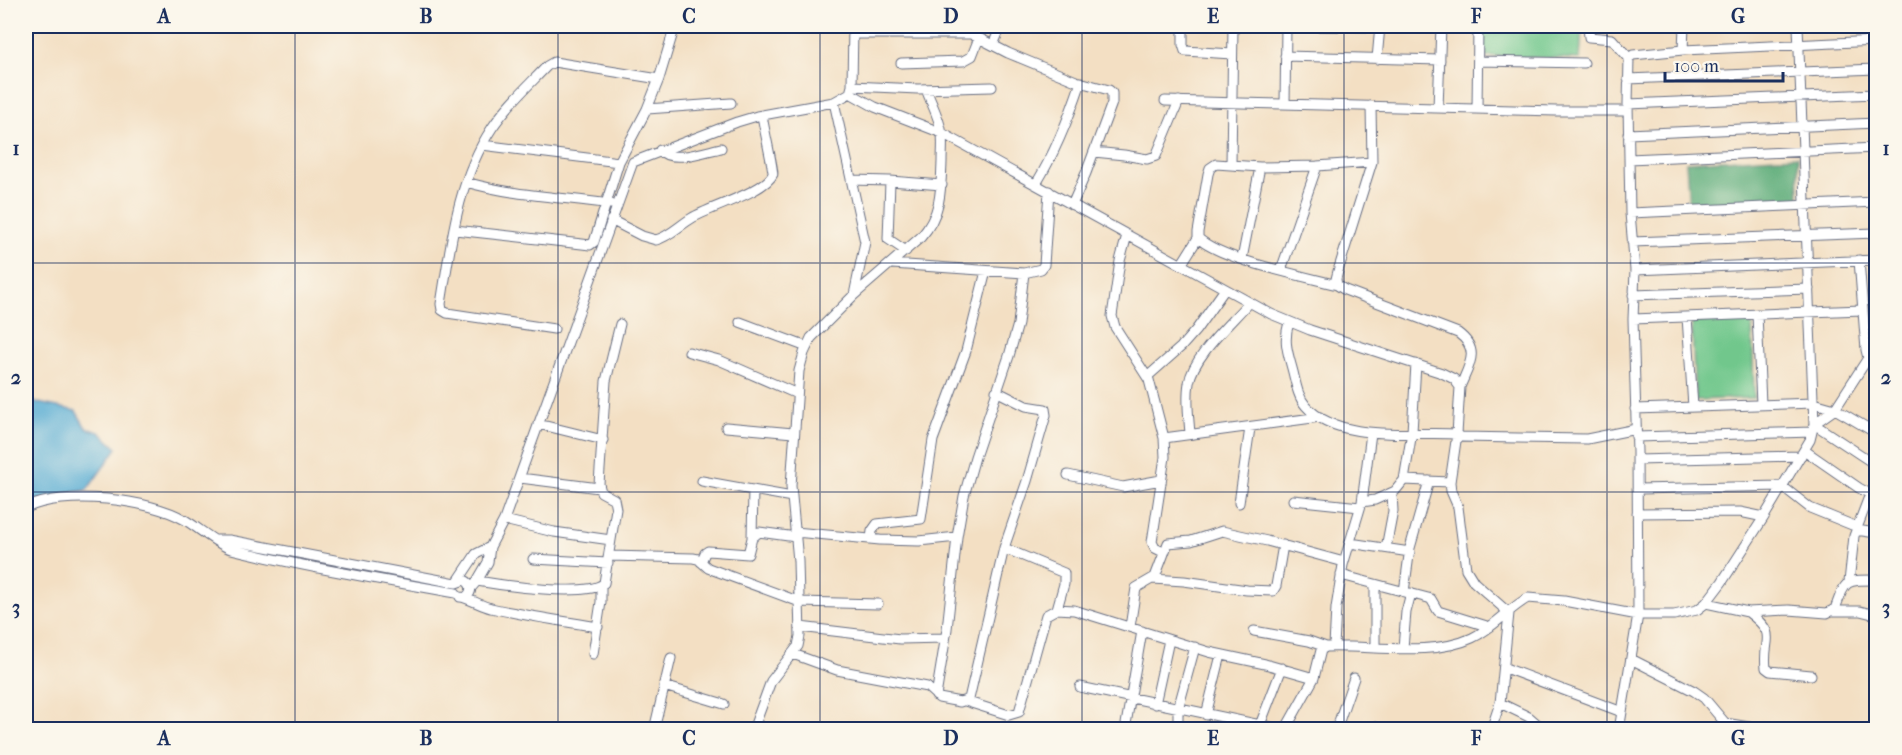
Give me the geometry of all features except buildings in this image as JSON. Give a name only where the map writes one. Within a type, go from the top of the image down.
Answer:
[{"type":"street","points":[[466,597],[488,562],[490,547],[504,520],[520,478],[611,220],[611,204],[619,162],[647,109],[675,26]]},
{"type":"street","points":[[993,45],[1001,26]]},
{"type":"street","points":[[1183,26],[1185,51],[1232,54]]},
{"type":"street","points":[[1231,164],[1233,26]]},
{"type":"street","points":[[1285,104],[1286,26]]},
{"type":"street","points":[[1310,26],[1380,26],[1377,58]]},
{"type":"street","points":[[1438,108],[1441,26]]},
{"type":"street","points":[[1477,109],[1478,26]]},
{"type":"street","points":[[1588,26],[1589,37],[1612,39],[1629,58],[1630,213],[1635,270],[1633,319],[1638,615],[1619,729]]},
{"type":"street","points":[[1683,50],[1684,26]]},
{"type":"street","points":[[1254,631],[1330,646],[1403,648],[1444,645],[1469,640],[1528,598],[1540,598],[1638,615],[1685,614],[1697,610],[1706,603],[1764,517],[1802,453],[1813,428],[1814,403],[1798,26]]},
{"type":"street","points":[[851,89],[853,30],[904,29],[966,34],[1081,82],[1106,88],[1112,93],[1112,104],[1072,205]]},
{"type":"street","points":[[901,63],[963,61],[972,56],[979,38]]},
{"type":"street","points":[[1629,58],[1633,55],[1683,50],[1876,41]]},
{"type":"street","points":[[1286,56],[1440,60]]},
{"type":"street","points":[[1478,61],[1584,63]]},
{"type":"street","points":[[554,329],[447,313],[442,310],[441,304],[459,202],[466,182],[492,127],[547,66],[554,62],[659,79]]},
{"type":"street","points":[[1628,79],[1876,69]]},
{"type":"street","points":[[1036,184],[1052,158],[1081,82]]},
{"type":"street","points":[[455,230],[590,245],[633,162],[660,150],[762,115],[834,102],[851,89],[992,87]]},
{"type":"street","points":[[851,89],[875,107],[942,133],[1289,322],[1416,364],[1454,379],[1460,387]]},
{"type":"street","points":[[753,729],[771,681],[798,646],[800,602],[792,497],[793,433],[799,371],[811,338],[854,295],[892,264],[930,226],[940,201],[942,133],[926,89]]},
{"type":"street","points":[[1165,101],[1477,109],[1628,108],[1801,96],[1876,94]]},
{"type":"street","points":[[1094,152],[1147,159],[1156,156],[1179,101]]},
{"type":"street","points":[[834,102],[865,242],[854,295]]},
{"type":"street","points":[[647,109],[731,103]]},
{"type":"street","points":[[1337,285],[1338,271],[1372,162],[1371,106]]},
{"type":"street","points":[[611,220],[642,236],[656,240],[704,211],[764,184],[773,174],[774,169],[766,146],[762,115]]},
{"type":"street","points":[[1628,134],[1876,123]]},
{"type":"street","points":[[482,145],[619,162]]},
{"type":"street","points":[[660,150],[663,154],[673,157],[721,148]]},
{"type":"street","points":[[1629,159],[1876,148]]},
{"type":"street","points":[[1181,265],[1198,238],[1210,168],[1216,164],[1260,167],[1372,162]]},
{"type":"street","points":[[1281,270],[1317,166]]},
{"type":"street","points":[[1242,259],[1260,167]]},
{"type":"street","points":[[851,180],[942,185]]},
{"type":"street","points":[[890,181],[888,238],[906,251]]},
{"type":"street","points":[[466,182],[533,196],[611,204]]},
{"type":"street","points":[[892,264],[1024,273],[1041,269],[1044,265],[1050,191]]},
{"type":"street","points":[[1630,213],[1876,202]]},
{"type":"street","points":[[1632,242],[1876,233]]},
{"type":"street","points":[[1127,235],[1120,261],[1112,316],[1115,327],[1147,377],[1164,438],[1166,448],[1152,542],[1155,548],[1163,552]]},
{"type":"street","points":[[1198,238],[1205,244],[1242,259],[1337,285],[1458,333],[1470,344],[1472,357],[1460,387],[1458,434],[1450,482],[1451,491],[1458,507],[1468,575],[1509,613]]},
{"type":"street","points":[[1859,260],[1866,350],[1868,358],[1876,367]]},
{"type":"street","points":[[1635,270],[1876,260]]},
{"type":"street","points":[[871,539],[872,531],[878,524],[921,519],[933,440],[966,351],[986,271]]},
{"type":"street","points":[[936,696],[957,537],[967,486],[1018,324],[1024,273]]},
{"type":"street","points":[[1147,377],[1181,347],[1225,289]]},
{"type":"street","points":[[1633,295],[1809,289]]},
{"type":"street","points":[[1190,435],[1188,397],[1190,377],[1204,354],[1249,302]]},
{"type":"street","points":[[1633,319],[1862,309]]},
{"type":"street","points":[[1757,314],[1761,404]]},
{"type":"street","points":[[1687,317],[1693,407]]},
{"type":"street","points":[[740,322],[807,347]]},
{"type":"street","points":[[1289,322],[1285,340],[1297,390],[1305,405],[1320,417],[1349,430],[1371,433],[1458,434],[1467,438],[1587,439],[1636,433],[1813,428],[1876,465]]},
{"type":"street","points":[[594,654],[601,586],[604,583],[609,560],[615,503],[614,499],[601,492],[599,488],[607,375],[620,324]]},
{"type":"street","points":[[689,352],[719,360],[797,394]]},
{"type":"street","points":[[1813,428],[1835,409],[1868,358]]},
{"type":"street","points":[[1293,500],[1361,505],[1392,493],[1402,485],[1412,432],[1416,364]]},
{"type":"street","points":[[965,701],[971,695],[1004,548],[1027,481],[1046,412],[1045,409],[1026,406],[996,392]]},
{"type":"street","points":[[1635,409],[1814,403],[1835,409],[1876,433]]},
{"type":"street","points":[[1164,438],[1320,417]]},
{"type":"street","points":[[538,424],[603,440]]},
{"type":"street","points":[[726,427],[793,433]]},
{"type":"street","points":[[1239,503],[1250,428]]},
{"type":"street","points":[[1330,646],[1341,575],[1361,505],[1371,433]]},
{"type":"street","points":[[1637,460],[1802,453],[1873,496],[1856,528],[1849,582]]},
{"type":"street","points":[[1068,475],[1117,486],[1161,480]]},
{"type":"street","points":[[520,478],[599,488]]},
{"type":"street","points":[[1404,480],[1450,482]]},
{"type":"street","points":[[702,481],[792,497]]},
{"type":"street","points":[[1403,648],[1410,552],[1429,481]]},
{"type":"street","points":[[1637,489],[1782,486],[1810,508],[1856,528],[1876,533]]},
{"type":"street","points":[[701,562],[708,551],[748,554],[752,538],[753,490]]},
{"type":"street","points":[[1386,548],[1393,506],[1392,493]]},
{"type":"street","points":[[26,508],[44,501],[62,499],[118,499],[176,515],[228,548],[456,593]]},
{"type":"street","points":[[1637,513],[1740,512],[1764,517]]},
{"type":"street","points":[[504,520],[536,528],[611,540]]},
{"type":"street","points":[[1153,579],[1168,543],[1191,541],[1217,531],[1283,545],[1344,562]]},
{"type":"street","points":[[752,538],[759,532],[920,541],[957,537]]},
{"type":"street","points":[[216,540],[229,540],[457,582],[584,590],[601,586]]},
{"type":"street","points":[[1350,543],[1410,552]]},
{"type":"street","points":[[1130,627],[1136,588],[1153,579],[1273,591],[1276,586],[1283,545]]},
{"type":"street","points":[[490,547],[476,554],[457,582],[454,588],[460,597],[466,597],[479,605],[500,610],[598,627]]},
{"type":"street","points":[[1004,548],[1064,573],[1057,609]]},
{"type":"street","points":[[533,559],[693,558],[708,568],[800,602],[878,604]]},
{"type":"street","points":[[1341,575],[1431,599],[1438,610],[1490,627]]},
{"type":"street","points":[[1832,611],[1845,585],[1849,582],[1876,580]]},
{"type":"street","points":[[1375,584],[1375,648]]},
{"type":"street","points":[[1706,603],[1748,612],[1860,611],[1876,615]]},
{"type":"street","points":[[793,654],[837,670],[927,687],[936,696],[965,701],[1009,715],[1019,712],[1046,615],[1057,609],[1074,610],[1221,655],[1282,668],[1314,678]]},
{"type":"street","points":[[1748,612],[1761,622],[1767,631],[1766,668],[1770,671],[1811,675]]},
{"type":"street","points":[[1491,729],[1500,703],[1509,613]]},
{"type":"street","points":[[800,627],[900,639],[945,638]]},
{"type":"street","points":[[1125,729],[1142,631]]},
{"type":"street","points":[[1155,704],[1169,640]]},
{"type":"street","points":[[1080,687],[1206,715],[1234,725],[1260,725],[1284,729],[1314,678],[1321,650],[1330,646]]},
{"type":"street","points":[[1178,729],[1178,709],[1195,647]]},
{"type":"street","points":[[1206,715],[1221,655]]},
{"type":"street","points":[[654,729],[671,658]]},
{"type":"street","points":[[1631,659],[1704,698],[1724,725],[1767,729]]},
{"type":"street","points":[[1260,725],[1282,668]]},
{"type":"street","points":[[1505,668],[1622,712]]},
{"type":"street","points":[[1336,729],[1354,678]]},
{"type":"street","points":[[664,686],[724,704]]},
{"type":"street","points":[[1500,703],[1534,726],[1544,729]]},
{"type":"green space","points":[[1483,26],[1582,26],[1580,59],[1482,56]]},
{"type":"green space","points":[[1798,156],[1799,200],[1689,206],[1686,162]]},
{"type":"green space","points":[[1752,319],[1754,398],[1695,400],[1692,322]]},
{"type":"water","points":[[34,402],[76,411],[86,428],[99,432],[117,448],[87,490],[26,503],[26,403]]}]
